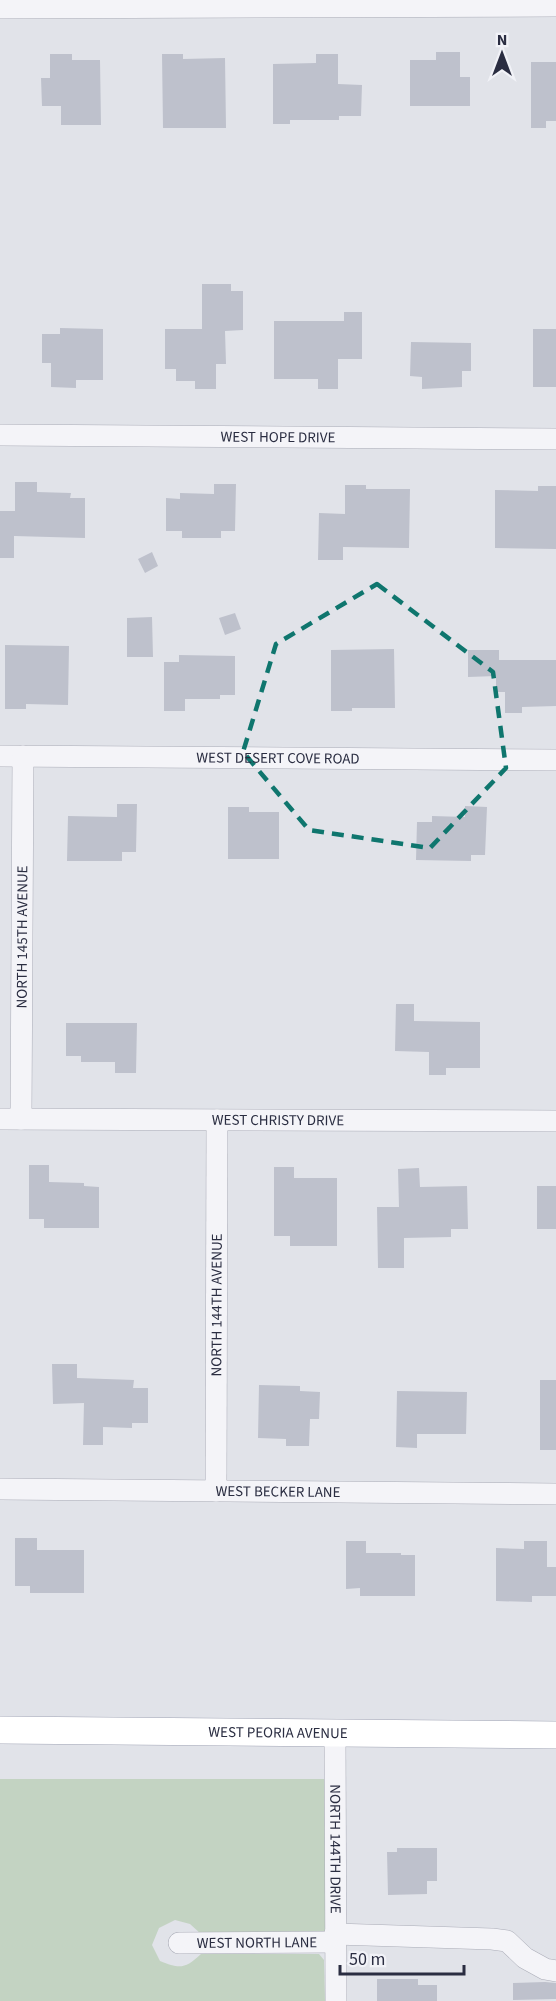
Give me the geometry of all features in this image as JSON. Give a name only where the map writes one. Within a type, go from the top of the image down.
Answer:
[{"type":"main road","name":"WEST PEORIA AVENUE","points":[[0,1730],[556,1735]]},
{"type":"street","points":[[0,8],[96,4],[556,6]]},
{"type":"street","name":"WEST HOPE DRIVE","points":[[0,435],[556,439]]},
{"type":"street","name":"WEST DESERT COVE ROAD","points":[[0,756],[556,760]]},
{"type":"street","name":"NORTH 145TH AVENUE","points":[[10,1119],[24,756]]},
{"type":"street","name":"WEST CHRISTY DRIVE","points":[[10,1119],[556,1121]]},
{"type":"street","name":"NORTH 144TH AVENUE","points":[[216,1491],[217,1120]]},
{"type":"street","name":"WEST BECKER LANE","points":[[0,1489],[556,1494]]},
{"type":"street","name":"NORTH 144TH DRIVE","points":[[334,1733],[336,2001]]},
{"type":"street","name":"WEST NORTH LANE","points":[[179,1943],[336,1938],[492,1939],[507,1941],[525,1958],[545,1969],[556,1971]]},
{"type":"highlighted area","points":[[377,584],[493,672],[506,768],[430,848],[309,830],[243,752],[276,644]]},
{"type":"green space","points":[[0,1779],[325,1779],[326,1930],[319,1934],[201,1934],[190,1924],[175,1920],[159,1928],[152,1945],[160,1961],[178,1966],[191,1963],[201,1954],[319,1954],[324,1960],[325,2001],[0,2001]]},
{"type":"building","points":[[436,52],[460,52],[460,77],[470,77],[470,106],[410,106],[410,60],[436,60]]},
{"type":"building","points":[[50,54],[72,54],[72,60],[100,60],[101,125],[61,125],[61,106],[42,106],[41,78],[50,78]]},
{"type":"building","points":[[162,54],[183,54],[183,59],[225,58],[226,128],[163,128]]},
{"type":"building","points":[[316,54],[338,54],[338,84],[362,85],[361,116],[339,116],[339,120],[290,120],[290,124],[273,124],[273,64],[316,63]]},
{"type":"building","points":[[531,62],[556,62],[556,121],[546,121],[546,128],[531,128]]},
{"type":"building","points":[[202,284],[231,284],[231,291],[243,291],[243,330],[225,331],[226,364],[216,364],[216,389],[195,389],[195,381],[176,381],[176,369],[165,369],[165,329],[202,329]]},
{"type":"building","points":[[344,312],[362,312],[362,359],[338,359],[338,389],[318,389],[318,379],[274,379],[274,321],[344,321]]},
{"type":"building","points":[[60,328],[103,329],[103,380],[76,380],[76,388],[51,387],[51,363],[42,363],[42,334],[60,334]]},
{"type":"building","points":[[533,329],[556,329],[556,387],[533,387]]},
{"type":"building","points":[[411,342],[471,343],[471,371],[462,371],[462,387],[422,389],[422,377],[410,376]]},
{"type":"building","points":[[15,482],[37,482],[37,492],[71,493],[70,498],[85,498],[85,538],[14,536],[14,558],[0,558],[0,511],[15,511]]},
{"type":"building","points":[[214,484],[236,484],[235,531],[221,531],[221,538],[182,538],[182,531],[166,531],[166,498],[180,499],[180,493],[214,494]]},
{"type":"building","points":[[345,485],[366,485],[366,489],[410,489],[409,548],[343,547],[343,560],[318,560],[319,513],[345,514]]},
{"type":"building","points":[[538,486],[556,486],[556,549],[495,548],[495,490],[538,491]]},
{"type":"building","points":[[152,552],[158,566],[145,573],[138,559]]},
{"type":"building","points":[[235,613],[241,629],[225,635],[219,618]]},
{"type":"building","points":[[152,617],[153,657],[127,657],[127,618]]},
{"type":"building","points":[[5,645],[69,646],[68,705],[26,704],[26,709],[5,709]]},
{"type":"building","points":[[394,649],[395,708],[352,708],[352,711],[331,711],[331,650]]},
{"type":"building","points":[[468,650],[499,650],[499,660],[556,660],[556,706],[522,707],[522,713],[505,713],[505,692],[496,692],[496,676],[468,677]]},
{"type":"building","points":[[179,655],[235,656],[235,695],[220,695],[220,699],[185,699],[185,711],[164,711],[164,662],[179,662]]},
{"type":"building","points":[[117,804],[137,804],[136,852],[122,852],[122,861],[67,861],[68,816],[117,817]]},
{"type":"building","points":[[465,806],[487,807],[485,855],[471,855],[471,861],[416,860],[417,822],[432,822],[432,816],[465,817]]},
{"type":"building","points":[[228,807],[249,807],[249,812],[279,812],[279,859],[228,859]]},
{"type":"building","points":[[396,1004],[414,1004],[414,1021],[480,1022],[480,1068],[446,1068],[446,1075],[429,1075],[429,1052],[395,1051]]},
{"type":"building","points":[[66,1023],[137,1023],[136,1073],[115,1073],[115,1062],[81,1062],[81,1056],[66,1056]]},
{"type":"building","points":[[29,1165],[49,1165],[49,1182],[84,1183],[84,1186],[99,1187],[99,1228],[44,1228],[44,1219],[29,1219]]},
{"type":"building","points":[[274,1167],[294,1167],[294,1178],[337,1178],[337,1246],[290,1246],[290,1236],[274,1236]]},
{"type":"building","points":[[419,1168],[420,1187],[467,1186],[468,1229],[451,1229],[451,1237],[404,1238],[404,1268],[378,1268],[377,1207],[399,1207],[398,1169]]},
{"type":"building","points":[[537,1186],[556,1186],[556,1229],[537,1229]]},
{"type":"building","points":[[52,1364],[77,1364],[77,1378],[134,1380],[133,1388],[148,1388],[148,1423],[132,1423],[132,1428],[103,1427],[103,1445],[83,1445],[84,1403],[53,1404]]},
{"type":"building","points":[[540,1380],[556,1380],[556,1450],[540,1450]]},
{"type":"building","points":[[259,1385],[300,1386],[300,1391],[320,1392],[319,1419],[310,1419],[309,1446],[286,1446],[286,1439],[258,1438]]},
{"type":"building","points":[[397,1391],[467,1392],[466,1434],[417,1434],[417,1448],[396,1447]]},
{"type":"building","points":[[15,1538],[37,1538],[37,1550],[84,1550],[84,1593],[30,1593],[30,1586],[15,1586]]},
{"type":"building","points":[[346,1541],[366,1541],[366,1553],[415,1555],[415,1596],[360,1596],[360,1588],[346,1589]]},
{"type":"building","points":[[524,1541],[547,1541],[547,1567],[556,1567],[556,1596],[532,1596],[532,1602],[496,1601],[496,1548],[524,1549]]},
{"type":"building","points":[[397,1848],[437,1848],[437,1881],[427,1881],[427,1894],[388,1895],[387,1852],[397,1852]]},
{"type":"building","points":[[377,1979],[418,1979],[418,1985],[437,1985],[437,2001],[377,2001]]},
{"type":"building","points":[[513,1983],[556,1983],[556,1999],[513,2000]]}]
